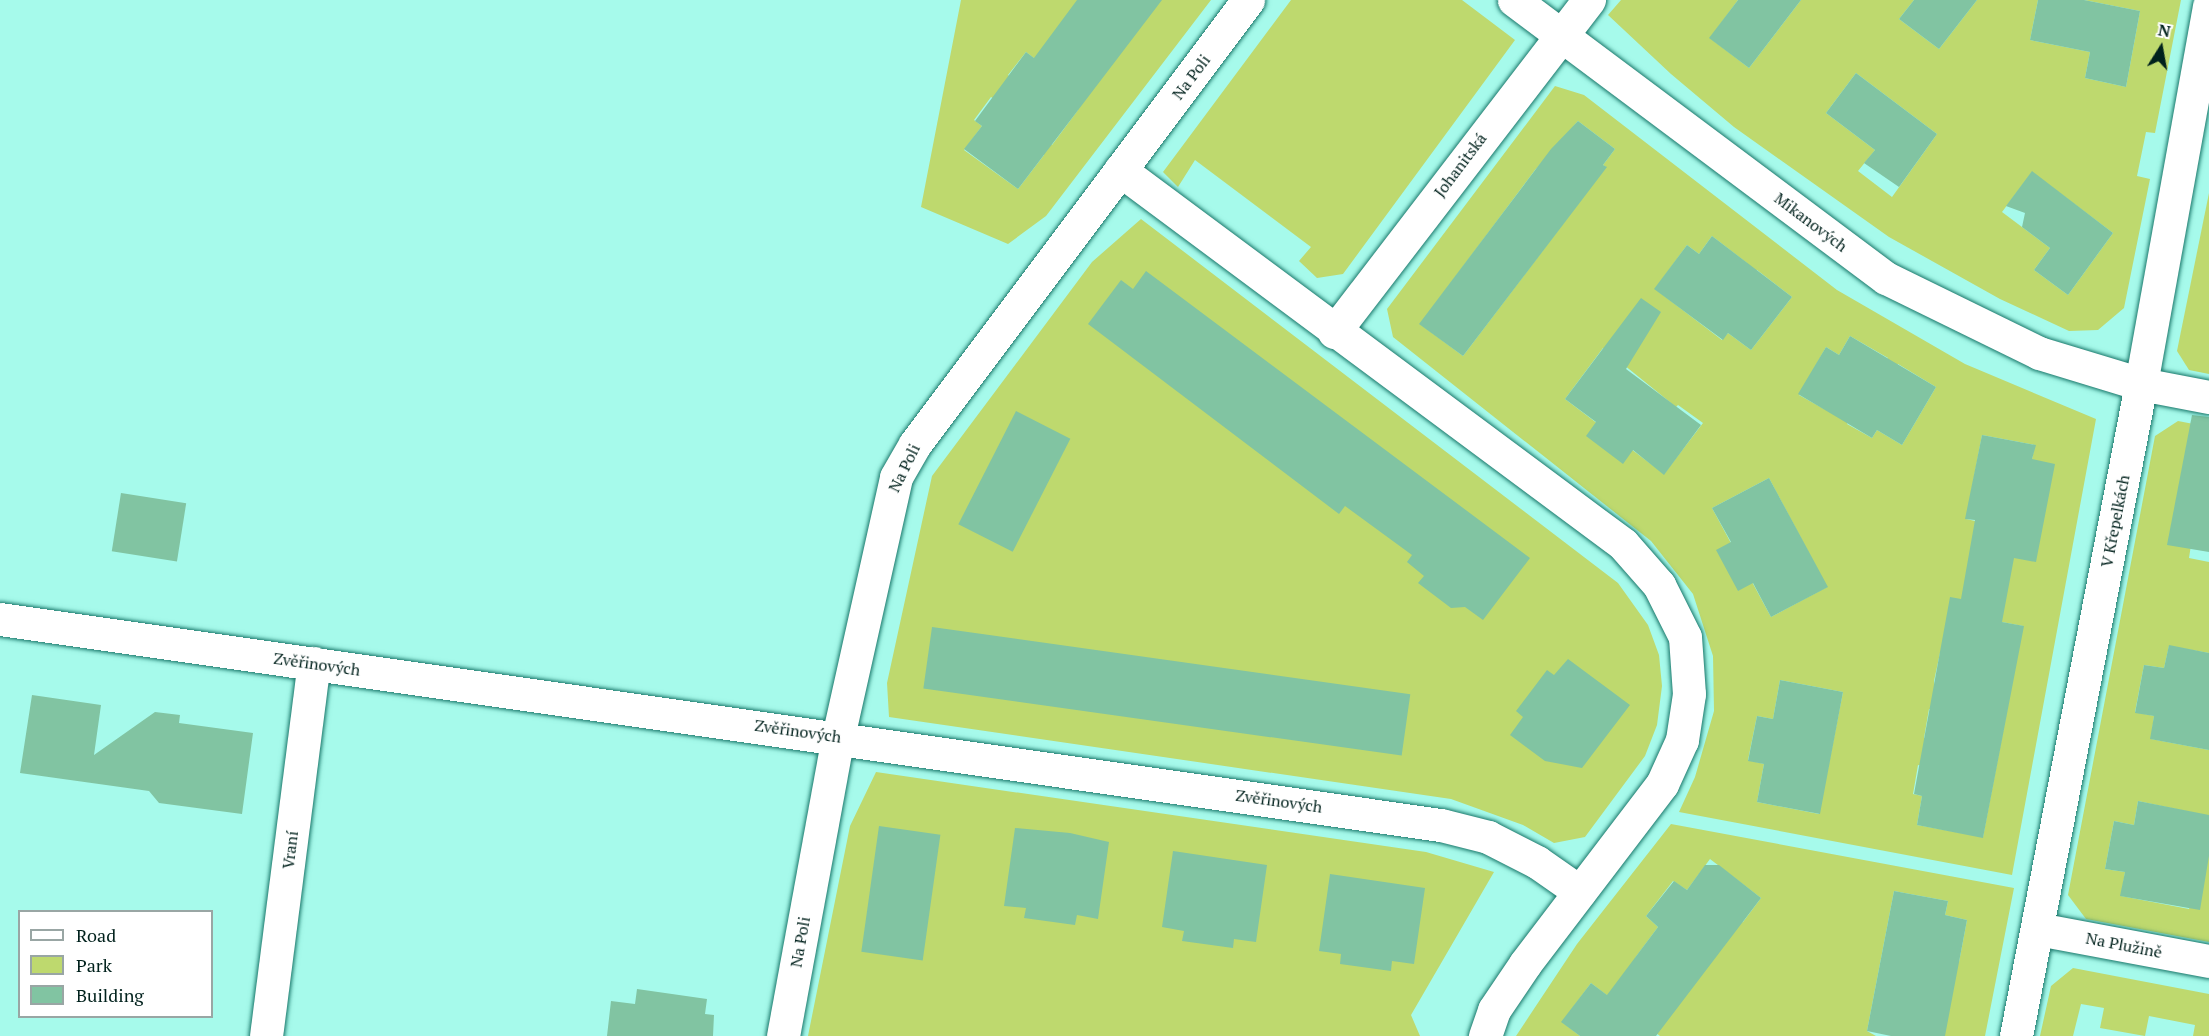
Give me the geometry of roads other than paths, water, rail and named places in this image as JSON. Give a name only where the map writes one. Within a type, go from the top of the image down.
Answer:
[{"type":"street","name":"Na Poli","points":[[783,1036],[838,737],[896,477],[915,444],[1248,0]]},
{"type":"street","name":"Mikanových","points":[[1514,0],[1886,278],[2039,353],[2141,384],[2209,397]]},
{"type":"street","name":"Johanitská","points":[[1334,332],[1558,35],[1589,0]]},
{"type":"street","name":"V Křepelkách","points":[[2016,1036],[2141,384],[2209,6]]},
{"type":"street","points":[[1120,170],[1334,332],[1623,544],[1659,585],[1685,637],[1689,694],[1682,740],[1646,811],[1580,892],[1494,1010],[1485,1036]]},
{"type":"street","name":"Zvěřinových","points":[[0,619],[1442,825],[1488,837],[1537,862],[1580,892]]},
{"type":"street","name":"Vraní","points":[[266,1036],[314,663]]},
{"type":"street","name":"Na Plužině","points":[[2038,929],[2209,961]]}]
